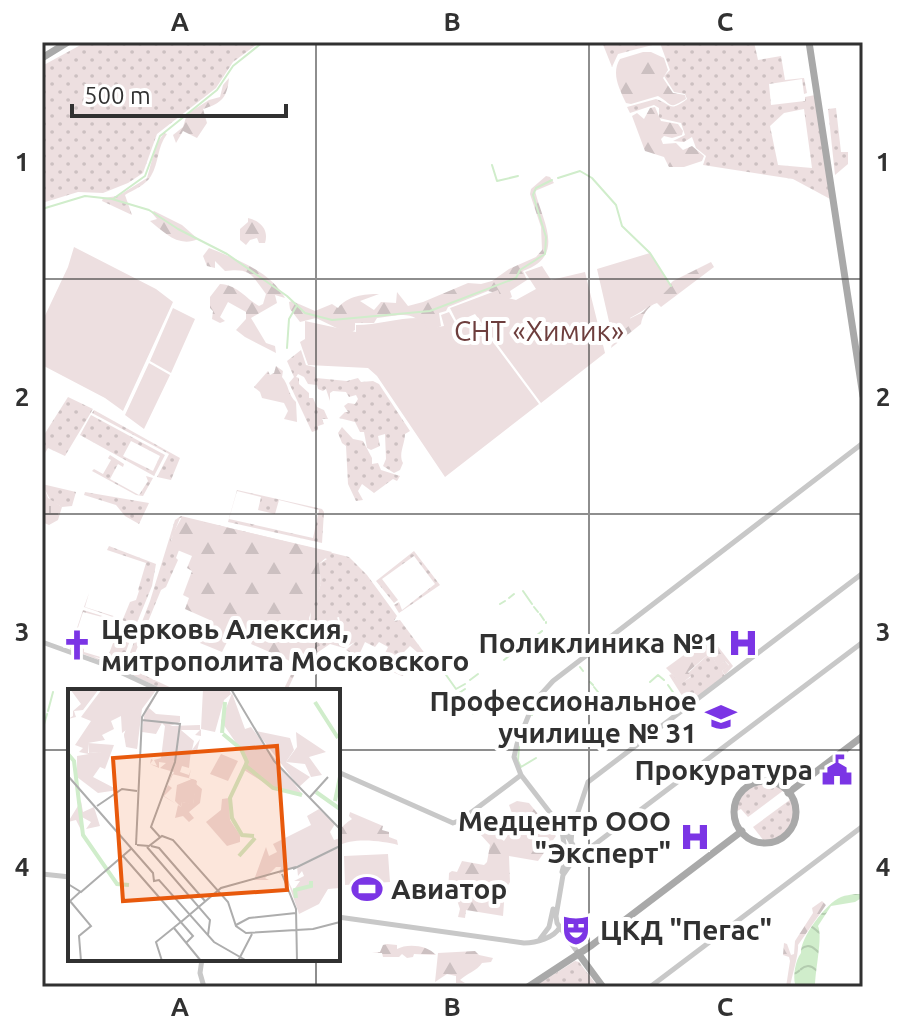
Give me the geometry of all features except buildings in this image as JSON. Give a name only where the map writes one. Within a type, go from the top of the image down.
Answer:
[{"type":"main road","points":[[42,58],[68,42]]},
{"type":"main road","points":[[810,42],[863,396]]},
{"type":"main road","points":[[789,794],[863,738]]},
{"type":"main road","points":[[758,780],[777,782],[797,805],[792,830],[770,844],[753,842],[741,830],[734,817],[735,798],[758,780]]},
{"type":"main road","points":[[528,987],[582,951],[741,830]]},
{"type":"main road","points":[[582,951],[603,987]]},
{"type":"street","points":[[586,852],[577,850],[516,767],[517,744],[540,692],[863,443]]},
{"type":"street","points":[[535,942],[549,926],[570,858],[573,825],[588,782],[863,573]]},
{"type":"street","points":[[42,642],[103,664],[157,689]]},
{"type":"street","points":[[570,858],[586,852],[601,841],[863,642]]},
{"type":"street","points":[[340,773],[450,822],[461,820],[521,775]]},
{"type":"street","points":[[557,929],[558,892],[570,858],[560,826]]},
{"type":"street","points":[[650,987],[863,826]]},
{"type":"street","points":[[42,874],[68,877]]},
{"type":"street","points":[[340,917],[511,942],[535,942],[557,929]]},
{"type":"street","points":[[549,926],[557,929],[582,951]]},
{"type":"street","points":[[202,961],[204,987]]},
{"type":"green space","points":[[86,42],[260,42],[233,62],[216,88],[157,134],[143,173],[103,193],[78,192],[42,203],[42,66]]},
{"type":"green space","points":[[602,42],[754,42],[758,60],[781,56],[785,80],[804,78],[807,93],[804,94],[802,79],[769,84],[771,105],[805,101],[805,97],[815,95],[832,200],[793,179],[703,165],[706,156],[696,148],[692,137],[684,142],[673,141],[685,135],[681,123],[659,118],[659,108],[654,105],[630,113],[627,107],[656,99],[674,106],[687,99],[685,94],[674,92],[664,76],[670,70],[660,43],[618,54],[612,67]],"holes":[[[804,109],[812,168],[778,165],[770,126],[784,113]]]},
{"type":"green space","points":[[643,52],[664,58],[668,70],[663,78],[673,93],[685,95],[686,99],[673,105],[658,96],[626,103],[617,81],[617,64],[620,59]]},
{"type":"green space","points":[[229,78],[222,99],[203,109],[207,123],[197,138],[183,131],[176,143],[173,135],[183,127],[187,114],[220,97],[223,85]]},
{"type":"green space","points":[[655,107],[661,121],[678,124],[683,131],[682,135],[672,138],[664,136],[661,139],[663,144],[676,143],[683,150],[692,146],[704,156],[702,161],[684,167],[669,167],[664,157],[645,151],[632,116],[637,113],[644,119],[650,108]]},
{"type":"green space","points":[[836,108],[841,152],[848,152],[848,164],[835,175],[828,109]]},
{"type":"green space","points":[[164,133],[167,134],[151,176],[143,185],[125,195],[132,215],[102,201],[103,198],[118,196],[147,178],[156,145]]},
{"type":"green space","points":[[546,176],[554,183],[535,191],[546,226],[548,248],[536,265],[523,271],[527,280],[510,291],[512,297],[502,303],[496,293],[488,291],[439,313],[441,326],[428,332],[417,319],[400,315],[377,318],[374,323],[355,323],[355,330],[349,334],[316,318],[300,322],[290,309],[289,302],[292,301],[315,311],[332,304],[338,308],[356,296],[379,294],[360,301],[374,310],[381,302],[396,303],[397,292],[408,306],[468,283],[492,281],[536,257],[542,250],[541,227],[530,194],[531,189]]},
{"type":"green space","points":[[154,211],[182,225],[198,239],[184,242],[166,234],[150,221],[157,219],[152,213]]},
{"type":"green space","points":[[248,218],[263,227],[265,243],[259,243],[257,238],[246,245],[240,240],[240,229]]},
{"type":"green space","points":[[74,247],[156,289],[173,302],[123,411],[105,398],[42,365],[42,322]]},
{"type":"green space","points":[[209,248],[262,274],[285,298],[275,295],[277,303],[251,318],[266,343],[275,346],[276,353],[236,330],[246,319],[246,312],[228,302],[220,317],[225,321],[220,323],[212,319],[210,297],[220,284],[237,289],[259,306],[263,304],[266,294],[246,272],[225,271],[215,261],[215,268],[207,266],[203,256]]},
{"type":"green space","points":[[650,253],[671,286],[652,304],[630,318],[631,324],[613,339],[597,269]]},
{"type":"green space","points":[[711,262],[714,267],[661,307],[657,303],[651,306],[641,324],[611,348],[613,339],[630,324],[629,319],[643,312],[673,281]]},
{"type":"green space","name":"СНТ «Химик»","points":[[542,266],[551,280],[585,272],[605,353],[541,403],[475,314],[457,322],[450,308],[498,290],[502,301],[508,298],[516,300],[536,289],[525,272]]},
{"type":"green space","points":[[173,308],[195,319],[171,373],[150,361]]},
{"type":"green space","points":[[449,312],[457,326],[475,318],[539,404],[445,477],[377,376],[368,368],[308,365],[300,342],[305,339],[305,321],[356,332],[356,325],[423,318],[427,329],[444,326],[441,315]]},
{"type":"green space","points":[[301,350],[306,365],[315,367],[316,378],[347,381],[358,378],[361,382],[379,384],[410,431],[405,434],[400,470],[394,473],[383,466],[386,459],[385,434],[378,436],[380,446],[371,450],[367,448],[364,432],[360,432],[355,422],[339,418],[348,412],[344,406],[355,404],[358,399],[356,395],[349,397],[346,392],[333,391],[330,401],[326,389],[323,391],[317,385],[308,384],[298,374],[299,384],[317,407],[324,410],[328,419],[322,419],[324,424],[312,432],[289,383],[294,377],[287,361]]},
{"type":"green space","points":[[149,363],[170,375],[144,429],[125,415]]},
{"type":"green space","points":[[276,366],[283,371],[282,377],[296,402],[297,422],[284,419],[288,411],[284,403],[262,398],[254,387],[268,371],[270,375],[274,373]]},
{"type":"green space","points":[[68,397],[93,409],[65,456],[48,448],[45,453],[42,452],[42,438]]},
{"type":"green space","points":[[94,410],[180,458],[171,480],[157,477],[169,454],[92,413]]},
{"type":"green space","points":[[91,415],[165,455],[154,476],[80,435]],"holes":[[[131,441],[160,456],[153,471],[123,456]]]},
{"type":"green space","points":[[342,427],[353,439],[363,441],[372,464],[378,463],[381,470],[400,476],[397,481],[393,479],[374,493],[362,484],[358,491],[363,500],[356,501],[348,484],[346,446],[338,433]]},
{"type":"green space","points":[[110,455],[124,464],[123,467],[118,464],[110,479],[139,495],[148,481],[146,476],[153,478],[143,496],[136,495],[92,471],[94,469],[103,474],[111,460],[108,458]]},
{"type":"green space","points":[[42,484],[76,492],[72,506],[62,507],[51,501],[42,490]]},
{"type":"green space","points":[[42,490],[62,507],[58,520],[49,525],[42,522]]},
{"type":"green space","points":[[237,490],[322,509],[324,512],[322,543],[228,522]],"holes":[[[237,491],[261,497],[258,510],[275,514],[279,500],[319,510],[313,538],[229,519]]]},
{"type":"green space","points":[[85,492],[149,503],[139,524],[125,516],[116,505],[84,495]]},
{"type":"green space","points":[[181,516],[349,557],[367,575],[397,616],[394,621],[400,620],[426,655],[424,658],[410,646],[397,659],[408,672],[402,676],[379,666],[388,647],[379,642],[375,647],[365,642],[359,655],[362,657],[359,658],[346,650],[355,642],[344,648],[330,644],[299,665],[288,689],[284,689],[300,660],[341,627],[339,617],[310,625],[311,609],[321,584],[319,564],[327,559],[274,539],[180,518],[171,540],[179,550],[178,560],[166,587],[161,590],[129,668],[174,689],[163,689],[125,672],[175,520]]},
{"type":"green space","points":[[182,517],[332,552],[319,564],[321,584],[309,618],[310,624],[335,613],[341,627],[297,664],[251,644],[255,635],[234,628],[222,652],[200,643],[212,621],[185,609],[189,598],[183,595],[192,571],[187,568],[192,556],[170,547],[173,533]]},
{"type":"green space","points":[[109,546],[156,564],[152,586],[136,625],[84,607],[89,593],[85,607],[123,619],[130,602],[136,600],[146,563],[107,550]]},
{"type":"green space","points":[[414,551],[440,585],[399,613],[394,605],[399,602],[402,610],[435,584],[414,556],[382,579],[398,600],[394,603],[376,581]]},
{"type":"green space","points":[[83,610],[122,622],[134,629],[124,657],[114,653],[110,662],[93,656],[109,664],[78,652],[80,647],[84,652],[107,659],[121,622],[83,612],[75,637],[86,641],[85,645],[76,639],[72,651],[70,649]]},
{"type":"green space","points":[[710,636],[733,666],[725,675],[722,671],[729,665],[725,661],[718,667],[710,653],[688,672],[691,676],[681,684],[666,668]]},
{"type":"green space","points":[[710,653],[718,666],[725,661],[729,666],[722,671],[725,676],[691,702],[686,702],[669,675],[672,674],[681,683],[691,677],[688,673]]},
{"type":"green space","points":[[758,782],[778,784],[784,790],[748,817],[741,809],[735,812],[738,796]]},
{"type":"green space","points":[[791,799],[795,808],[793,826],[773,841],[764,841],[753,827]]},
{"type":"green space","points":[[517,801],[529,803],[556,836],[538,861],[509,856],[510,882],[505,890],[503,916],[466,910],[465,918],[458,917],[460,909],[457,900],[448,896],[449,873],[457,872],[462,861],[484,865],[490,845],[471,824],[484,814],[488,816],[497,836],[504,841],[511,830],[520,830],[525,823],[531,822],[525,816],[513,816],[509,805]]},
{"type":"green space","points":[[350,812],[383,826],[382,830],[389,832],[389,837],[397,840],[398,845],[360,841],[340,845],[340,830],[352,819]]},
{"type":"green space","points":[[388,854],[390,882],[345,885],[344,856]]},
{"type":"green space","points":[[822,901],[826,905],[798,945],[790,987],[786,987],[790,961],[783,955],[784,943],[791,955],[794,954],[795,941],[813,913],[812,908]]},
{"type":"green space","points":[[387,944],[397,945],[397,949],[423,947],[436,955],[414,954],[407,958],[402,954],[399,957],[383,957],[382,953],[372,953],[380,952]]},
{"type":"green space","points":[[475,951],[493,958],[491,962],[482,963],[460,980],[465,983],[456,983],[456,976],[447,974],[435,982],[438,953]]},
{"type":"green space","points":[[575,961],[598,987],[534,987]]},
{"type":"water","points":[[863,894],[863,897],[855,902],[831,906],[818,926],[820,938],[815,987],[791,987],[795,984],[797,960],[815,922],[835,901]]},
{"type":"waterway","points":[[113,199],[145,176],[160,136],[217,90],[233,66],[263,42]]},
{"type":"waterway","points":[[492,165],[497,181],[518,176]]},
{"type":"waterway","points":[[558,178],[580,171],[592,178],[616,205],[622,226],[650,253],[671,286]]},
{"type":"waterway","points":[[42,209],[85,196],[112,199],[149,210],[227,254],[287,296],[305,313],[332,320],[430,311],[516,278],[520,270],[545,254],[546,237],[533,195],[536,188],[552,180]]},
{"type":"waterway","points":[[287,348],[289,319],[296,307]]},
{"type":"waterway","points":[[523,591],[532,604]]},
{"type":"waterway","points":[[509,598],[514,594]]},
{"type":"waterway","points":[[500,604],[505,601]]},
{"type":"waterway","points":[[534,607],[538,612]]},
{"type":"waterway","points":[[540,614],[544,620]]},
{"type":"waterway","points":[[536,636],[542,631]]},
{"type":"waterway","points":[[523,646],[533,638]]},
{"type":"waterway","points":[[511,654],[520,648]]},
{"type":"waterway","points":[[504,660],[509,656]]},
{"type":"waterway","points":[[433,657],[436,661]]},
{"type":"waterway","points":[[438,663],[442,670]]},
{"type":"waterway","points":[[580,667],[583,671]]},
{"type":"waterway","points":[[444,672],[456,689],[465,684]]},
{"type":"waterway","points":[[470,680],[478,674]]},
{"type":"waterway","points":[[650,682],[658,675],[664,680]]},
{"type":"waterway","points":[[590,682],[593,685]]},
{"type":"waterway","points":[[668,685],[675,695]]},
{"type":"waterway","points":[[594,687],[598,692]]},
{"type":"waterway","points":[[464,700],[459,693],[465,689]]},
{"type":"waterway","points":[[48,711],[53,692]]},
{"type":"waterway","points":[[603,698],[607,705]]},
{"type":"waterway","points":[[532,715],[538,701]]},
{"type":"waterway","points":[[468,705],[473,714]]},
{"type":"waterway","points":[[43,728],[47,714]]},
{"type":"waterway","points":[[524,736],[526,728]]},
{"type":"waterway","points":[[519,747],[521,767],[536,758]]},
{"type":"place","name":"Поликлиника №1","points":[[743,643]]},
{"type":"place","name":"Церковь Алексия, митрополита Московского","points":[[77,645]]},
{"type":"place","name":"Профессиональное училище № 31","points":[[721,717]]},
{"type":"place","name":"Прокуратура","points":[[837,770]]},
{"type":"place","name":"Медцентр ООО \"Эксперт\"","points":[[695,837]]},
{"type":"place","name":"Авиатор","points":[[367,889]]},
{"type":"place","name":"ЦКД \"Пегас\"","points":[[576,930]]}]
